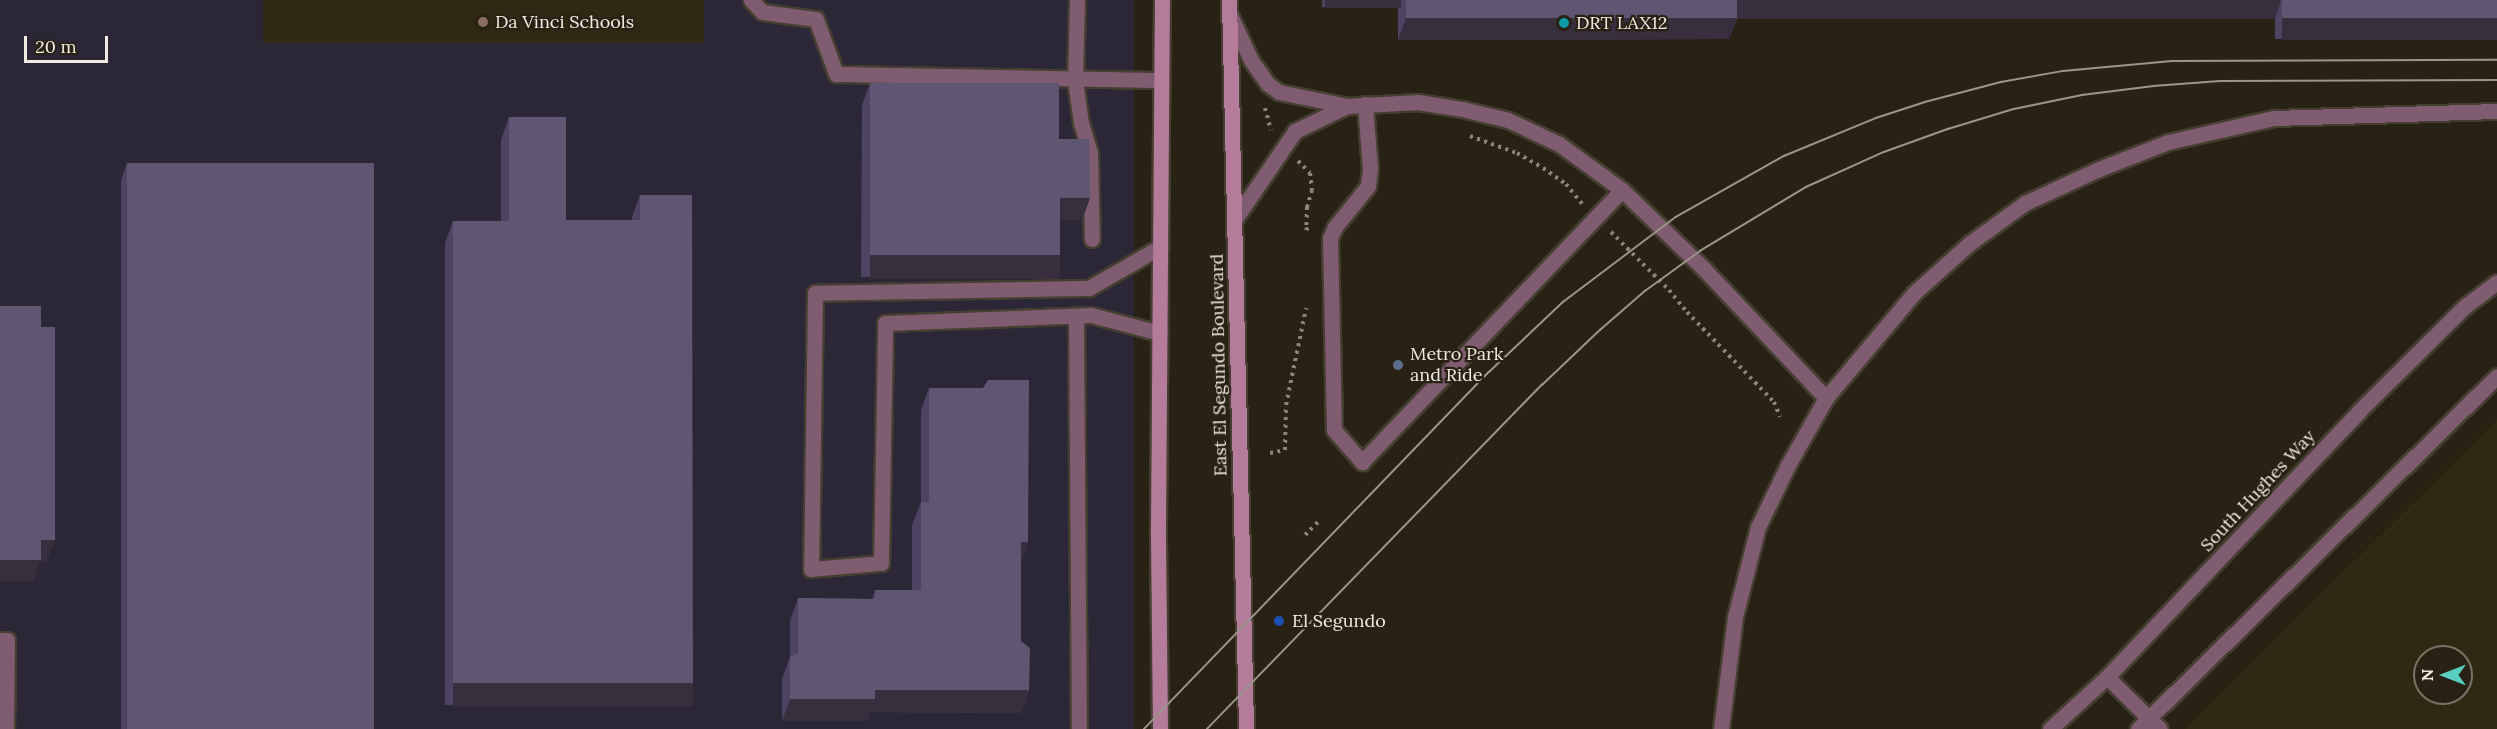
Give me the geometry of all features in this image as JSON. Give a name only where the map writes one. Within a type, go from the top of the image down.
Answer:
[{"type":"main road","points":[[1160,729],[1162,0]]},
{"type":"main road","name":"East El Segundo Boulevard","points":[[1229,6],[1246,729]]},
{"type":"street","points":[[751,0],[762,12],[816,19],[836,74],[1160,80]]},
{"type":"street","points":[[1077,0],[1075,80],[1081,123],[1090,153],[1092,239]]},
{"type":"street","points":[[1229,6],[1251,60],[1268,84],[1279,92],[1347,106],[1418,102],[1462,109],[1508,120],[1559,144],[1622,190],[1706,270],[1826,398]]},
{"type":"street","points":[[1365,104],[1370,169],[1368,186],[1335,227],[1330,238],[1334,430],[1362,462],[1622,190]]},
{"type":"street","points":[[1235,219],[1295,131],[1347,106]]},
{"type":"street","points":[[1721,729],[1735,617],[1758,527],[1788,465],[1826,398],[1914,293],[1970,243],[2025,203],[2099,169],[2168,142],[2274,118],[2497,111]]},
{"type":"street","points":[[1160,247],[1089,288],[815,293],[811,569],[881,563],[885,323],[1090,315],[1160,333]]},
{"type":"street","name":"South Hughes Way","points":[[2050,729],[2107,677],[2359,411],[2464,307],[2497,282]]},
{"type":"street","points":[[1076,316],[1079,729]]},
{"type":"street","points":[[2138,729],[2155,723],[2497,376]]},
{"type":"street","points":[[0,640],[7,640],[6,729]]},
{"type":"street","points":[[2107,677],[2155,723]]},
{"type":"path","points":[[1264,105],[1272,133]]},
{"type":"path","points":[[1464,134],[1516,153],[1566,184],[1670,290],[1687,312],[1774,402],[1780,417]]},
{"type":"path","points":[[1294,159],[1310,173],[1312,190],[1307,207],[1306,230],[1313,221]]},
{"type":"path","points":[[1270,453],[1285,450],[1286,405],[1306,308]]},
{"type":"path","points":[[1305,536],[1320,519]]},
{"type":"shaded area","points":[[0,0],[1134,0],[1134,729],[0,729]]},
{"type":"shaded area","name":"Da Vinci Schools","points":[[263,0],[704,0],[704,43],[263,43]]},
{"type":"shaded area","points":[[2497,420],[2497,729],[2185,729]]},
{"type":"building","points":[[1406,0],[1737,0],[1737,18],[1406,18]]},
{"type":"building","points":[[2282,0],[2497,0],[2497,18],[2282,18]]},
{"type":"building","points":[[870,83],[1059,83],[1059,139],[1089,139],[1090,198],[1060,198],[1060,255],[870,255]]},
{"type":"building","points":[[509,117],[566,117],[566,220],[640,220],[640,195],[692,195],[693,683],[453,683],[453,221],[509,221]]},
{"type":"building","points":[[127,163],[374,163],[374,729],[127,729]]},
{"type":"building","points":[[0,306],[41,306],[41,327],[55,327],[55,540],[41,540],[41,560],[0,560]]},
{"type":"building","points":[[988,380],[1029,380],[1028,542],[1021,542],[1021,641],[1030,648],[1029,690],[875,690],[875,699],[790,699],[790,657],[798,653],[798,598],[875,599],[875,590],[921,590],[921,502],[929,502],[929,388],[983,388]]},
{"type":"tram line","points":[[1144,729],[1489,372],[1563,302],[1676,217],[1784,156],[1876,118],[1925,102],[2001,82],[2063,71],[2172,61],[2497,60]]},
{"type":"tram line","points":[[1207,729],[1542,385],[1600,330],[1645,291],[1700,251],[1806,187],[1884,152],[1948,129],[2014,109],[2082,95],[2220,81],[2497,80]]},
{"type":"place","name":"Da Vinci Schools","points":[[483,22]]},
{"type":"place","name":"DRT LAX12","points":[[1564,23]]},
{"type":"place","name":"Metro Park and Ride","points":[[1398,365]]},
{"type":"place","name":"El Segundo","points":[[1279,621]]}]
